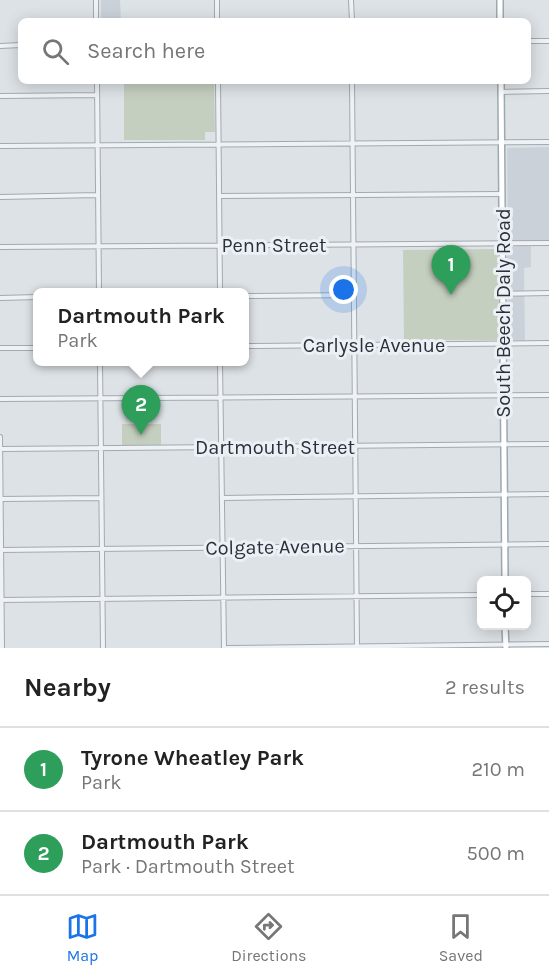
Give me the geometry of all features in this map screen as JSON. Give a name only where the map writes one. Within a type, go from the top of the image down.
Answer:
[{"type":"main road","points":[[500,0],[500,18]]},
{"type":"main road","name":"South Beech Daly Road","points":[[501,84],[505,576]]},
{"type":"main road","points":[[506,630],[506,646]]},
{"type":"street","points":[[96,0],[96,18]]},
{"type":"street","points":[[217,0],[217,18]]},
{"type":"street","points":[[351,0],[352,18]]},
{"type":"street","points":[[531,41],[549,41]]},
{"type":"street","points":[[0,46],[18,45]]},
{"type":"street","points":[[97,84],[99,288]]},
{"type":"street","points":[[218,84],[220,288]]},
{"type":"street","points":[[352,84],[357,647]]},
{"type":"street","points":[[501,92],[549,92]]},
{"type":"street","points":[[0,96],[97,95]]},
{"type":"street","points":[[0,146],[549,142]]},
{"type":"street","points":[[219,196],[502,194]]},
{"type":"street","points":[[0,197],[98,195]]},
{"type":"street","name":"Penn Street","points":[[0,247],[549,243]]},
{"type":"street","points":[[502,294],[549,293]]},
{"type":"street","points":[[249,296],[354,295]]},
{"type":"street","points":[[0,298],[33,297]]},
{"type":"street","name":"Carlysle Avenue","points":[[249,346],[549,344]]},
{"type":"street","points":[[0,348],[33,348]]},
{"type":"street","points":[[100,366],[103,648]]},
{"type":"street","points":[[220,366],[225,648],[549,644]]},
{"type":"street","points":[[0,399],[549,395]]},
{"type":"street","points":[[0,437],[2,648]]},
{"type":"street","name":"Dartmouth Street","points":[[0,449],[549,444]]},
{"type":"street","points":[[222,498],[549,494]]},
{"type":"street","points":[[0,499],[101,498]]},
{"type":"street","name":"Colgate Avenue","points":[[1,550],[549,544]]},
{"type":"street","points":[[531,594],[549,594]]},
{"type":"street","points":[[1,600],[477,595]]},
{"type":"shaded area","points":[[101,0],[120,0],[121,18],[101,18]]},
{"type":"shaded area","points":[[549,147],[549,241],[508,241],[507,148]]},
{"type":"shaded area","points":[[531,245],[531,267],[524,268],[525,341],[508,340],[507,247]]},
{"type":"green space","points":[[124,84],[214,84],[215,132],[205,132],[205,140],[124,140]]},
{"type":"green space","points":[[498,249],[498,340],[404,340],[403,250]]},
{"type":"green space","points":[[122,424],[161,424],[161,446],[122,446]]},
{"type":"place","name":"Tyrone Wheatley Park","points":[[451,295]]},
{"type":"place","name":"Dartmouth Park","points":[[141,435]]}]
